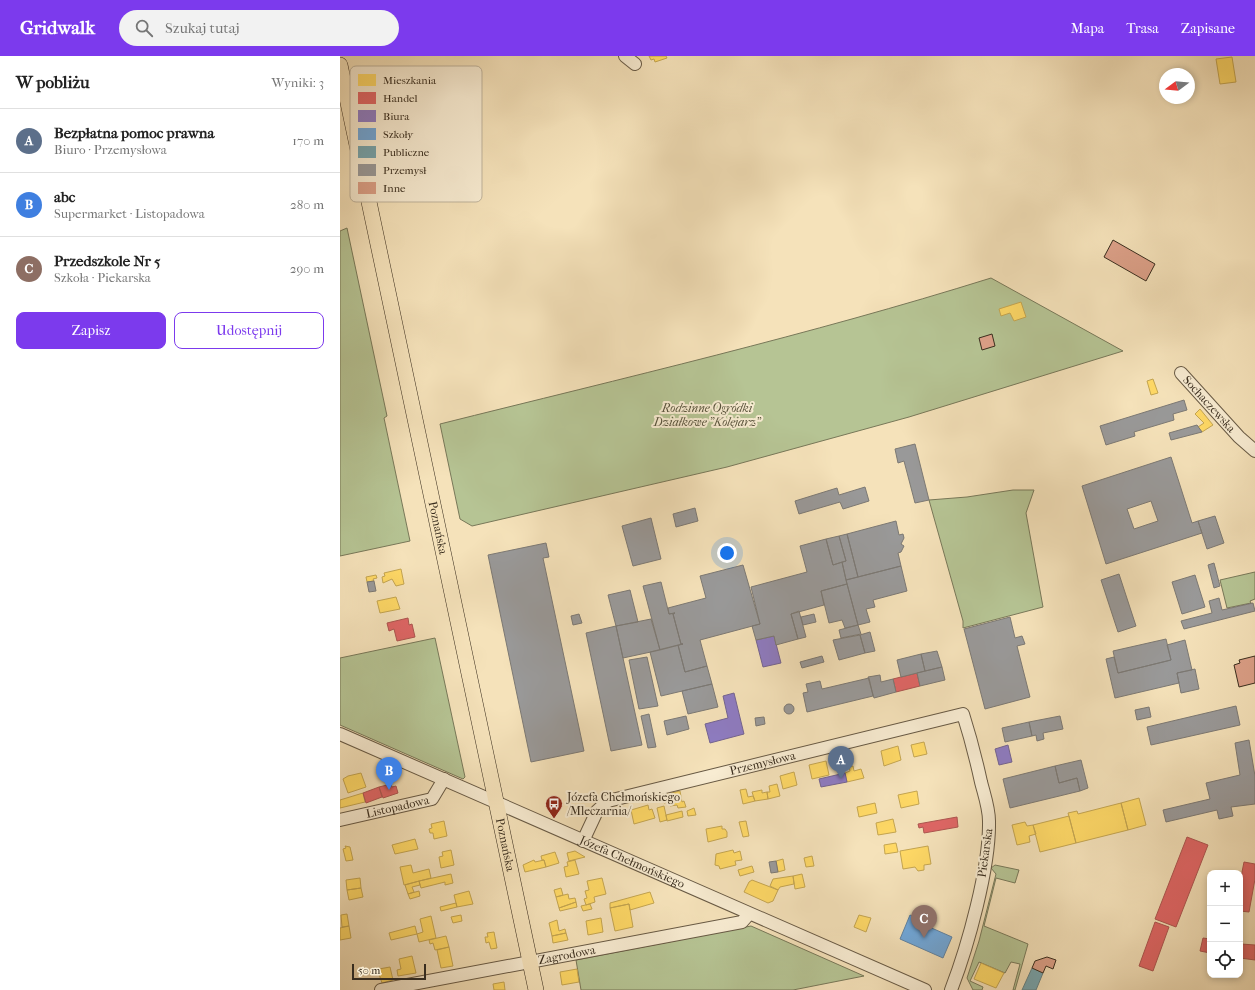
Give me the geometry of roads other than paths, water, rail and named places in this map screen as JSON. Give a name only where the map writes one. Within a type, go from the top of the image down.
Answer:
[{"type":"main road","name":"Poznańska","points":[[340,65],[350,112]]},
{"type":"main road","name":"Poznańska","points":[[369,202],[536,990]]},
{"type":"street","points":[[625,56],[635,64]]},
{"type":"street","name":"Sochaczewska","points":[[1181,373],[1239,437],[1255,451]]},
{"type":"street","name":"Przemysłowa","points":[[583,841],[597,811],[608,801],[963,714]]},
{"type":"street","name":"Piekarska","points":[[951,990],[968,936],[978,897],[986,857],[989,820],[963,714]]},
{"type":"street","name":"Józefa Chełmońskiego","points":[[340,734],[925,990]]},
{"type":"street","name":"Listopadowa","points":[[340,820],[432,799],[444,779]]},
{"type":"street","name":"Zagrodowa","points":[[381,990],[742,922],[749,914]]},
{"type":"place","name":"Bezpłatna pomoc prawna","points":[[841,779]]},
{"type":"place","name":"abc","points":[[389,790]]},
{"type":"place","name":"Józefa Chełmońskiego /Mleczarnia/","points":[[554,819]]},
{"type":"place","name":"Przedszkole Nr 5","points":[[924,938]]},
{"type":"park label","name":"Rodzinne Ogródki Działkowe \"Kolejarz\"","points":[[707,415]]}]
